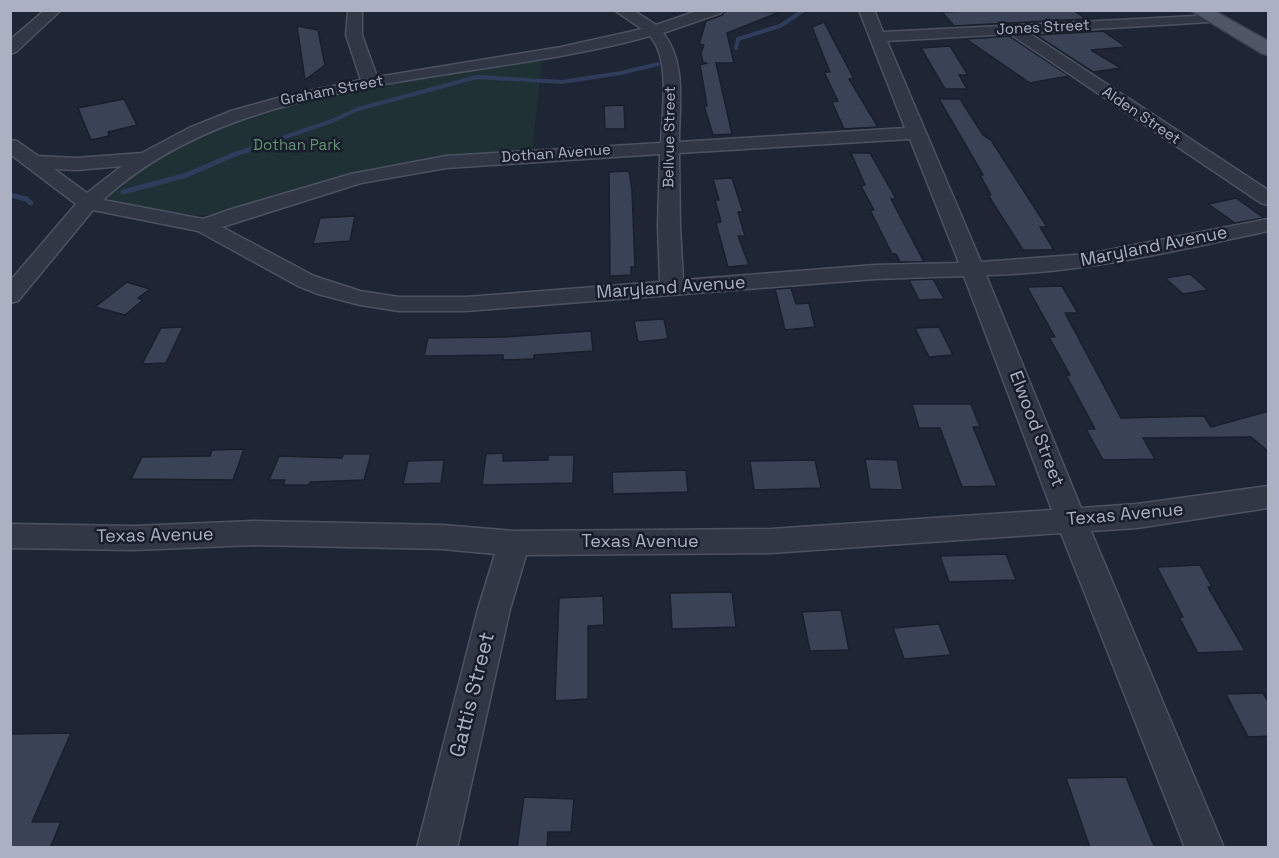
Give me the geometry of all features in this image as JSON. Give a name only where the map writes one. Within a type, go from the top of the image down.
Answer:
[{"type":"main road","points":[[1204,14],[1269,49]]},
{"type":"street","points":[[10,49],[54,10]]},
{"type":"street","points":[[355,10],[354,35],[370,82]]},
{"type":"street","name":"Bellvue Street","points":[[621,10],[655,31],[668,49],[671,62],[672,287]]},
{"type":"street","name":"Graham Street","points":[[10,296],[88,203],[112,182],[146,158],[198,131],[253,109],[287,99],[370,82],[509,60],[655,31],[716,10]]},
{"type":"street","name":"Elwood Street","points":[[866,10],[1002,341],[1038,439],[1205,848]]},
{"type":"street","name":"Jones Street","points":[[877,37],[1014,30],[1204,14]]},
{"type":"street","name":"Alden Street","points":[[1014,30],[1269,200]]},
{"type":"street","name":"Dothan Avenue","points":[[205,226],[239,213],[328,186],[402,169],[489,159],[916,133]]},
{"type":"street","points":[[10,146],[88,203]]},
{"type":"street","points":[[33,162],[99,163],[146,158]]},
{"type":"street","name":"Maryland Avenue","points":[[88,203],[205,226],[306,281],[360,298],[426,305],[542,299],[672,287],[930,269],[1010,269],[1101,259],[1269,225]]},
{"type":"street","name":"Texas Avenue","points":[[10,536],[134,538],[266,534],[443,537],[514,543],[771,542],[1137,516],[1269,497]]},
{"type":"street","name":"Gattis Street","points":[[436,848],[494,609],[514,543]]},
{"type":"green space","name":"Dothan Park","points":[[542,60],[532,152],[453,159],[208,215],[166,213],[111,202],[107,193],[152,160],[218,126],[308,97]]},
{"type":"building","points":[[725,10],[780,12],[727,33],[734,63],[716,63],[732,134],[713,135],[704,106],[707,106],[700,65],[707,63],[703,63],[701,53],[704,45],[699,44],[706,21],[722,15]]},
{"type":"building","points":[[1073,10],[1086,19],[954,26],[942,12]]},
{"type":"building","points":[[824,22],[854,79],[849,79],[878,127],[844,129],[832,102],[838,101],[824,72],[830,72],[812,27]]},
{"type":"building","points":[[297,26],[318,30],[325,65],[305,80]]},
{"type":"building","points":[[1103,31],[1126,47],[1091,50],[1121,68],[1093,72],[1036,35]]},
{"type":"building","points":[[1009,36],[1069,76],[1030,83],[966,39]]},
{"type":"building","points":[[950,46],[968,75],[959,75],[967,89],[945,89],[921,48]]},
{"type":"building","points":[[124,99],[137,125],[108,132],[109,136],[91,140],[78,108]]},
{"type":"building","points":[[939,99],[960,99],[983,135],[991,140],[1047,227],[1040,227],[1054,250],[1023,250],[988,195],[991,195],[980,175],[983,175]]},
{"type":"building","points":[[624,105],[625,129],[605,129],[604,106]]},
{"type":"building","points":[[851,153],[870,153],[896,199],[891,199],[924,262],[900,262],[896,254],[892,254],[870,210],[874,210],[861,186],[865,185]]},
{"type":"building","points":[[629,171],[632,190],[635,267],[631,267],[631,275],[610,276],[609,172]]},
{"type":"building","points":[[732,178],[743,212],[738,212],[745,236],[738,236],[749,265],[728,267],[716,223],[721,222],[715,200],[719,200],[713,179]]},
{"type":"building","points":[[1236,198],[1264,218],[1235,223],[1208,204]]},
{"type":"building","points":[[355,216],[350,241],[313,244],[320,218]]},
{"type":"building","points":[[1190,274],[1208,290],[1183,294],[1165,278]]},
{"type":"building","points":[[933,279],[944,299],[919,300],[909,280]]},
{"type":"building","points":[[127,282],[150,289],[138,298],[143,300],[125,315],[95,307]]},
{"type":"building","points":[[1062,286],[1078,313],[1065,313],[1121,418],[1204,416],[1211,427],[1269,411],[1269,452],[1251,437],[1143,438],[1155,459],[1103,460],[1086,429],[1095,429],[1049,337],[1055,337],[1027,287]]},
{"type":"building","points":[[791,288],[796,304],[809,303],[815,327],[785,330],[775,289]]},
{"type":"building","points":[[664,319],[668,339],[638,342],[634,321]]},
{"type":"building","points":[[183,327],[166,363],[142,364],[161,328]]},
{"type":"building","points":[[939,327],[953,355],[929,357],[915,328]]},
{"type":"building","points":[[591,331],[593,351],[534,355],[534,359],[503,360],[503,355],[424,356],[428,338],[504,337]]},
{"type":"building","points":[[912,404],[971,404],[980,427],[973,427],[997,486],[962,487],[940,428],[919,428]]},
{"type":"building","points":[[244,449],[233,480],[131,479],[142,457],[210,456],[212,450]]},
{"type":"building","points":[[503,453],[503,461],[548,460],[548,455],[574,455],[573,483],[482,485],[486,454]]},
{"type":"building","points":[[343,454],[371,454],[364,480],[283,485],[285,480],[269,480],[279,456],[342,458]]},
{"type":"building","points":[[865,459],[897,460],[903,490],[870,489]]},
{"type":"building","points":[[444,460],[441,483],[403,484],[408,461]]},
{"type":"building","points":[[815,460],[821,488],[754,490],[750,461]]},
{"type":"building","points":[[686,470],[688,492],[613,494],[612,472]]},
{"type":"building","points":[[1006,554],[1016,580],[949,582],[940,556]]},
{"type":"building","points":[[1200,565],[1212,587],[1208,587],[1245,651],[1198,653],[1179,617],[1183,617],[1157,567]]},
{"type":"building","points":[[732,592],[736,627],[672,629],[670,593]]},
{"type":"building","points":[[603,596],[604,625],[588,626],[588,699],[555,701],[559,598]]},
{"type":"building","points":[[841,610],[849,650],[810,651],[802,612]]},
{"type":"building","points":[[939,624],[951,655],[904,659],[893,628]]},
{"type":"building","points":[[1263,693],[1269,703],[1269,736],[1248,737],[1226,694]]},
{"type":"building","points":[[71,733],[32,822],[61,822],[50,848],[10,848],[10,734]]},
{"type":"building","points":[[1126,777],[1155,848],[1090,848],[1066,778]]},
{"type":"building","points":[[524,797],[574,799],[571,832],[548,832],[547,848],[517,848]]},
{"type":"waterway","points":[[736,48],[738,39],[780,26],[804,10]]},
{"type":"waterway","points":[[273,141],[332,121],[358,109],[477,77],[562,82],[621,73],[658,64]]},
{"type":"waterway","points":[[123,192],[187,175],[233,155],[277,140]]},
{"type":"waterway","points":[[10,195],[26,199],[31,203]]}]
